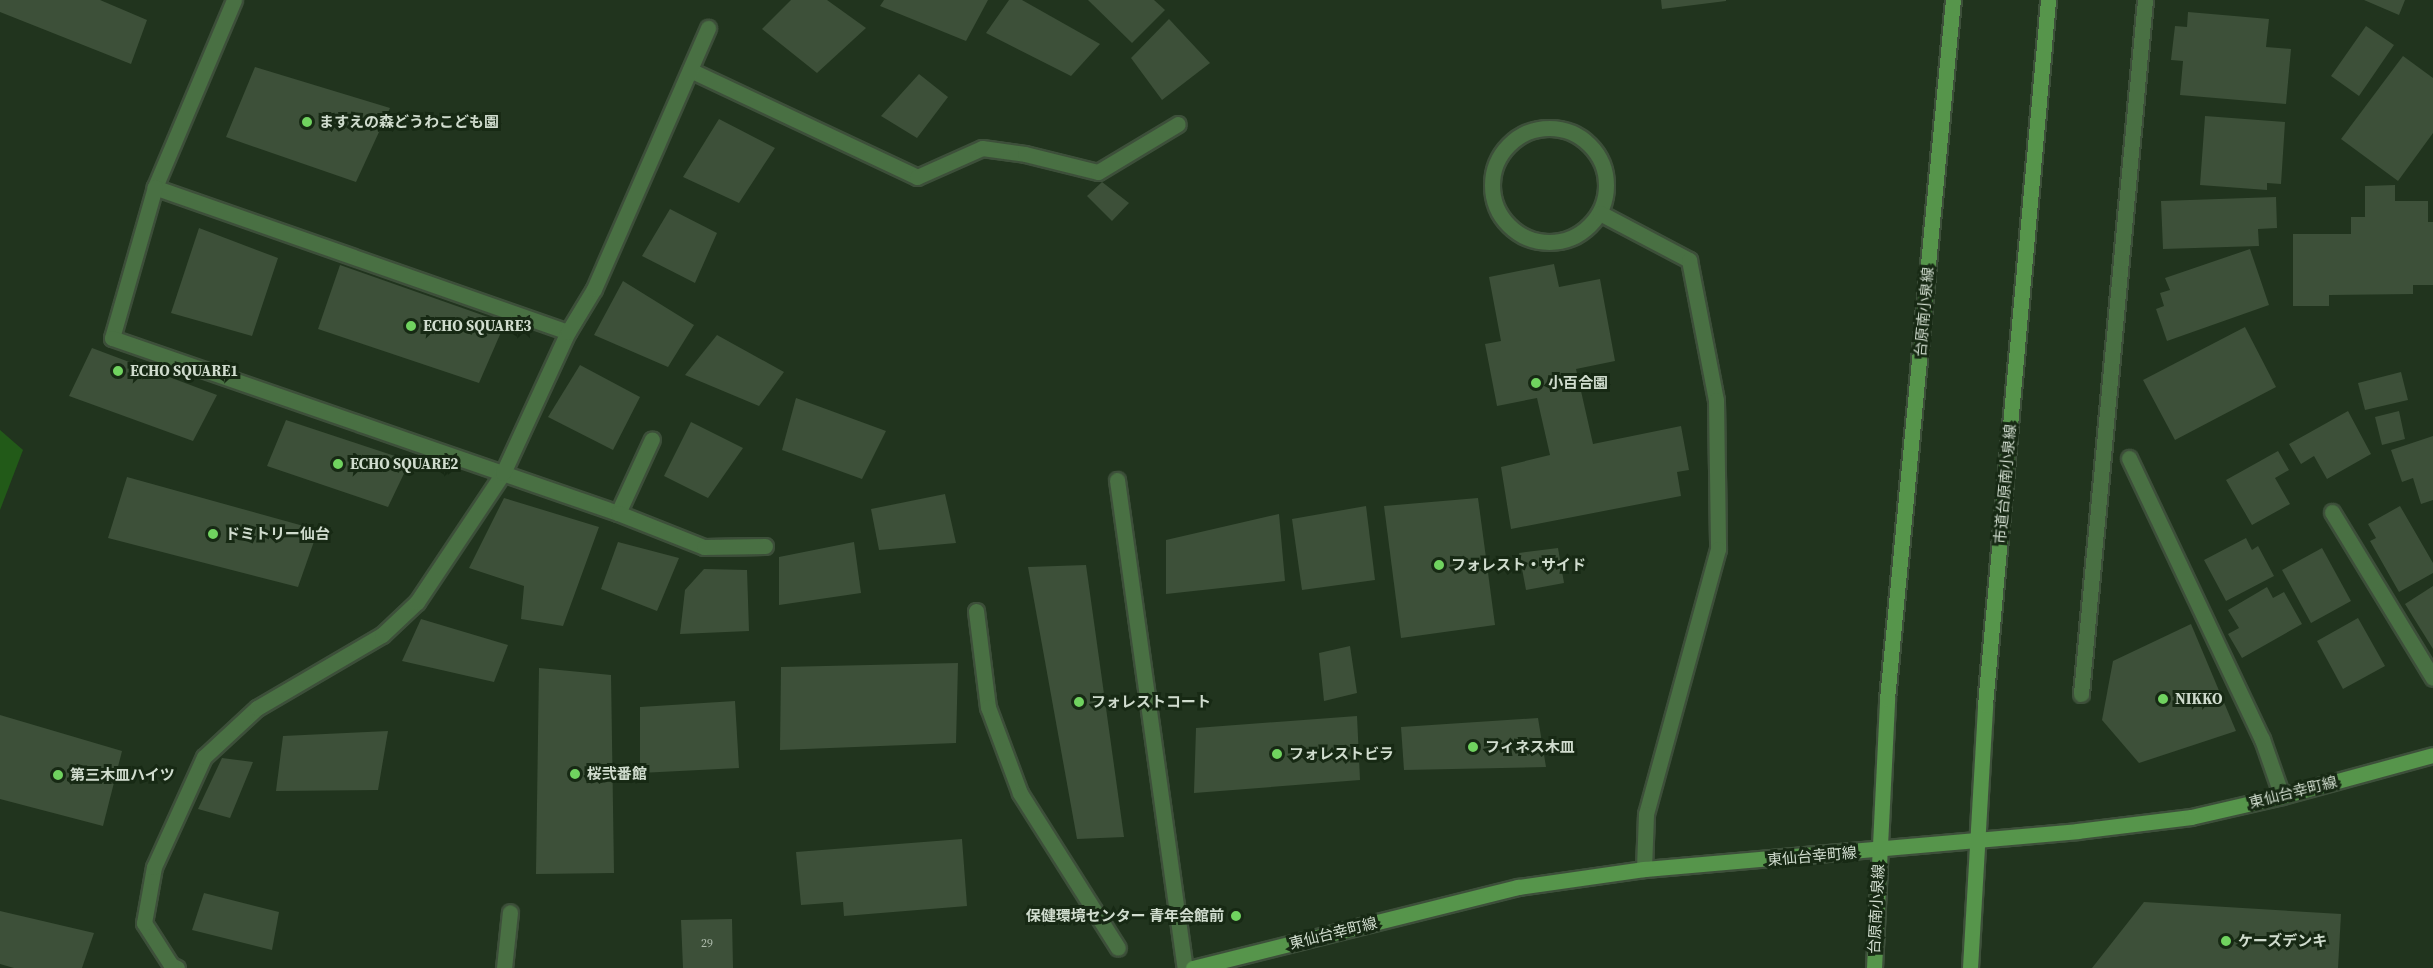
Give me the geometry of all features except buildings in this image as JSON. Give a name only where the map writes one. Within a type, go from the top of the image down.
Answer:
[{"type":"street","points":[[234,0],[155,187],[112,338],[618,513],[704,547],[765,546]]},
{"type":"street","name":"台原南小泉線","points":[[1874,968],[1887,699],[1896,625],[1953,0]]},
{"type":"street","name":"市道台原南小泉線","points":[[1970,968],[1985,705],[2048,0]]},
{"type":"street","points":[[2081,694],[2145,0]]},
{"type":"street","points":[[177,968],[171,965],[144,923],[154,867],[204,757],[256,708],[381,635],[417,602],[503,473],[568,332],[594,289],[708,28]]},
{"type":"street","points":[[690,70],[917,177],[982,148],[1025,154],[1098,172],[1178,124]]},
{"type":"street","points":[[1550,127],[1569,131],[1586,140],[1599,156],[1606,174],[1606,193],[1600,213],[1581,232],[1555,242],[1536,241],[1520,234],[1500,214],[1491,189],[1493,170],[1500,153],[1513,140],[1530,130],[1550,127]]},
{"type":"street","points":[[155,187],[568,332]]},
{"type":"street","points":[[1600,213],[1689,260],[1716,400],[1718,549],[1646,814],[1644,869]]},
{"type":"street","points":[[618,513],[652,439]]},
{"type":"street","points":[[2129,458],[2262,739],[2282,796]]},
{"type":"street","points":[[1117,480],[1185,968]]},
{"type":"street","points":[[2332,512],[2433,678]]},
{"type":"street","points":[[976,611],[988,707],[1020,793],[1118,948]]},
{"type":"street","name":"東仙台幸町線","points":[[1193,968],[1518,888],[1644,869],[1879,850],[2191,817],[2282,796],[2433,755]]},
{"type":"street","points":[[504,968],[510,912]]},
{"type":"green space","points":[[0,430],[23,450],[0,510]]},
{"type":"place","name":"ますえの森どうわこども園","points":[[307,122]]},
{"type":"place","name":"ECHO SQUARE3","points":[[411,326]]},
{"type":"place","name":"ECHO SQUARE1","points":[[118,371]]},
{"type":"place","name":"小百合園","points":[[1536,383]]},
{"type":"place","name":"ECHO SQUARE2","points":[[338,464]]},
{"type":"place","name":"ドミトリー仙台","points":[[213,534]]},
{"type":"place","name":"フォレスト・サイド","points":[[1439,565]]},
{"type":"place","name":"NIKKO","points":[[2163,699]]},
{"type":"place","name":"フォレストコート","points":[[1079,702]]},
{"type":"place","name":"フィネス木皿","points":[[1473,747]]},
{"type":"place","name":"フォレストビラ","points":[[1277,754]]},
{"type":"place","name":"桜弐番館","points":[[575,774]]},
{"type":"place","name":"第三木皿ハイツ","points":[[58,775]]},
{"type":"place","name":"保健環境センター 青年会館前","points":[[1236,916]]},
{"type":"place","name":"ケーズデンキ","points":[[2226,941]]}]
